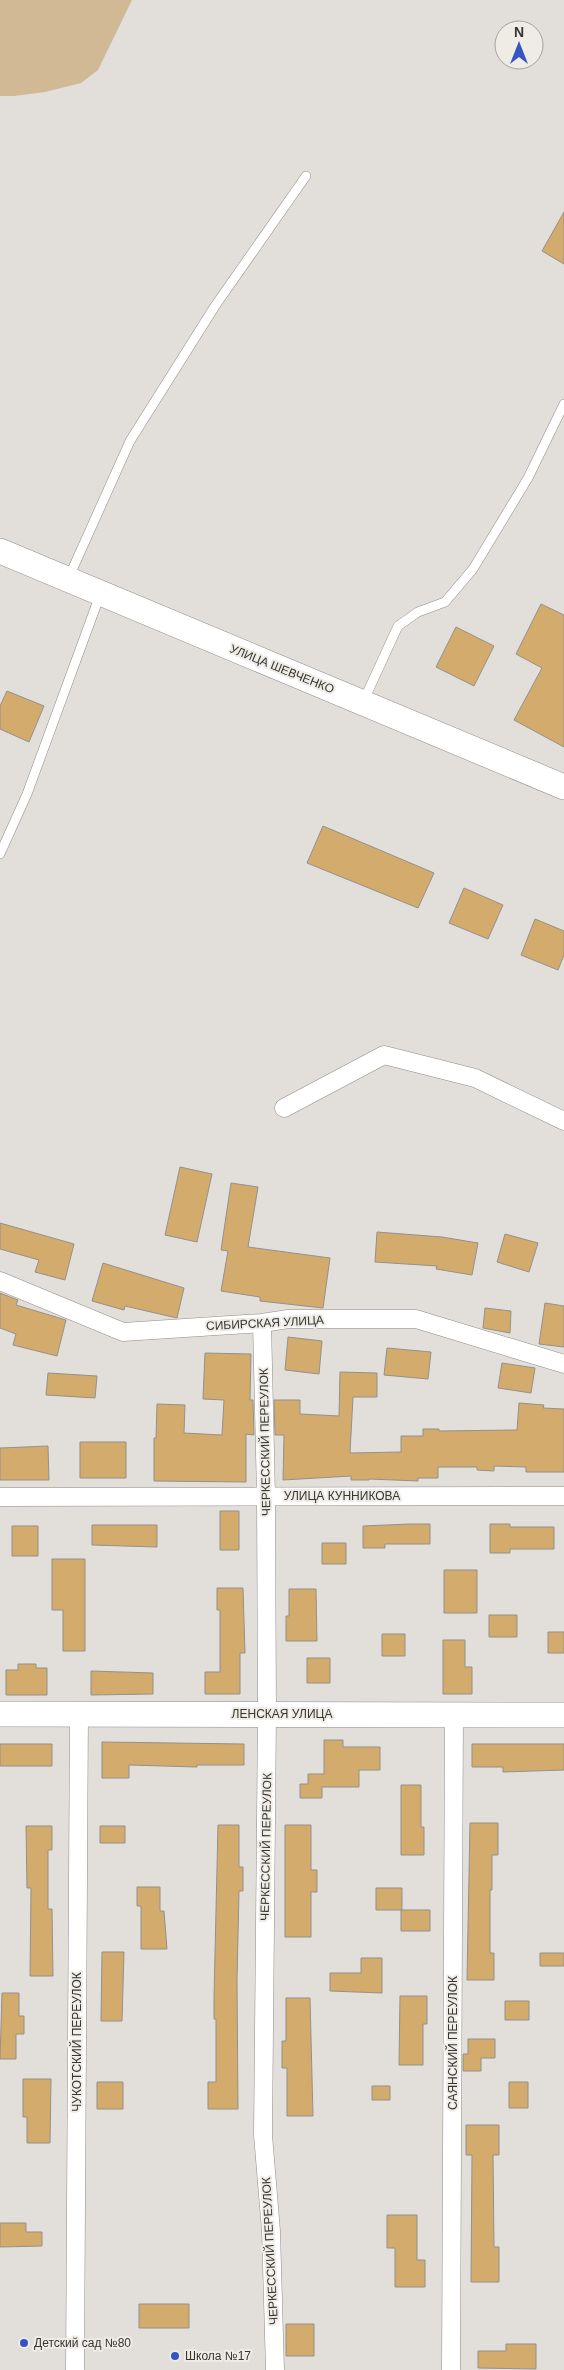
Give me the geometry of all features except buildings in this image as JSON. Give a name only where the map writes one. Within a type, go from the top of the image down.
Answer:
[{"type":"street","name":"УЛИЦА ШЕВЧЕНКО","points":[[0,551],[100,594],[363,701],[564,787]]},
{"type":"street","points":[[284,1108],[384,1055],[475,1078],[564,1121]]},
{"type":"street","name":"СИБИРСКАЯ УЛИЦА","points":[[0,1282],[124,1332],[262,1323],[288,1319],[416,1319],[564,1364]]},
{"type":"street","name":"ЧЕРКЕССКИЙ ПЕРЕУЛОК","points":[[262,1323],[266,1496],[267,1714],[263,2135],[271,2230],[275,2370]]},
{"type":"street","name":"УЛИЦА КУННИКОВА","points":[[0,1497],[564,1496]]},
{"type":"street","name":"ЧУКОТСКИЙ ПЕРЕУЛОК","points":[[75,2370],[78,1713]]},
{"type":"street","name":"ЛЕНСКАЯ УЛИЦА","points":[[0,1714],[564,1715]]},
{"type":"street","name":"САЯНСКИЙ ПЕРЕУЛОК","points":[[451,2370],[454,1715]]},
{"type":"lane","points":[[68,580],[130,441],[204,323],[306,176]]},
{"type":"lane","points":[[363,701],[398,626],[418,612],[445,602],[473,569],[528,478],[564,404]]},
{"type":"lane","points":[[0,854],[26,794],[100,594]]},
{"type":"shaded area","points":[[0,0],[132,0],[98,70],[81,83],[45,92],[0,96]]},
{"type":"place","name":"Детский сад №80","points":[[24,2343]]},
{"type":"place","name":"Школа №17","points":[[175,2356]]}]
